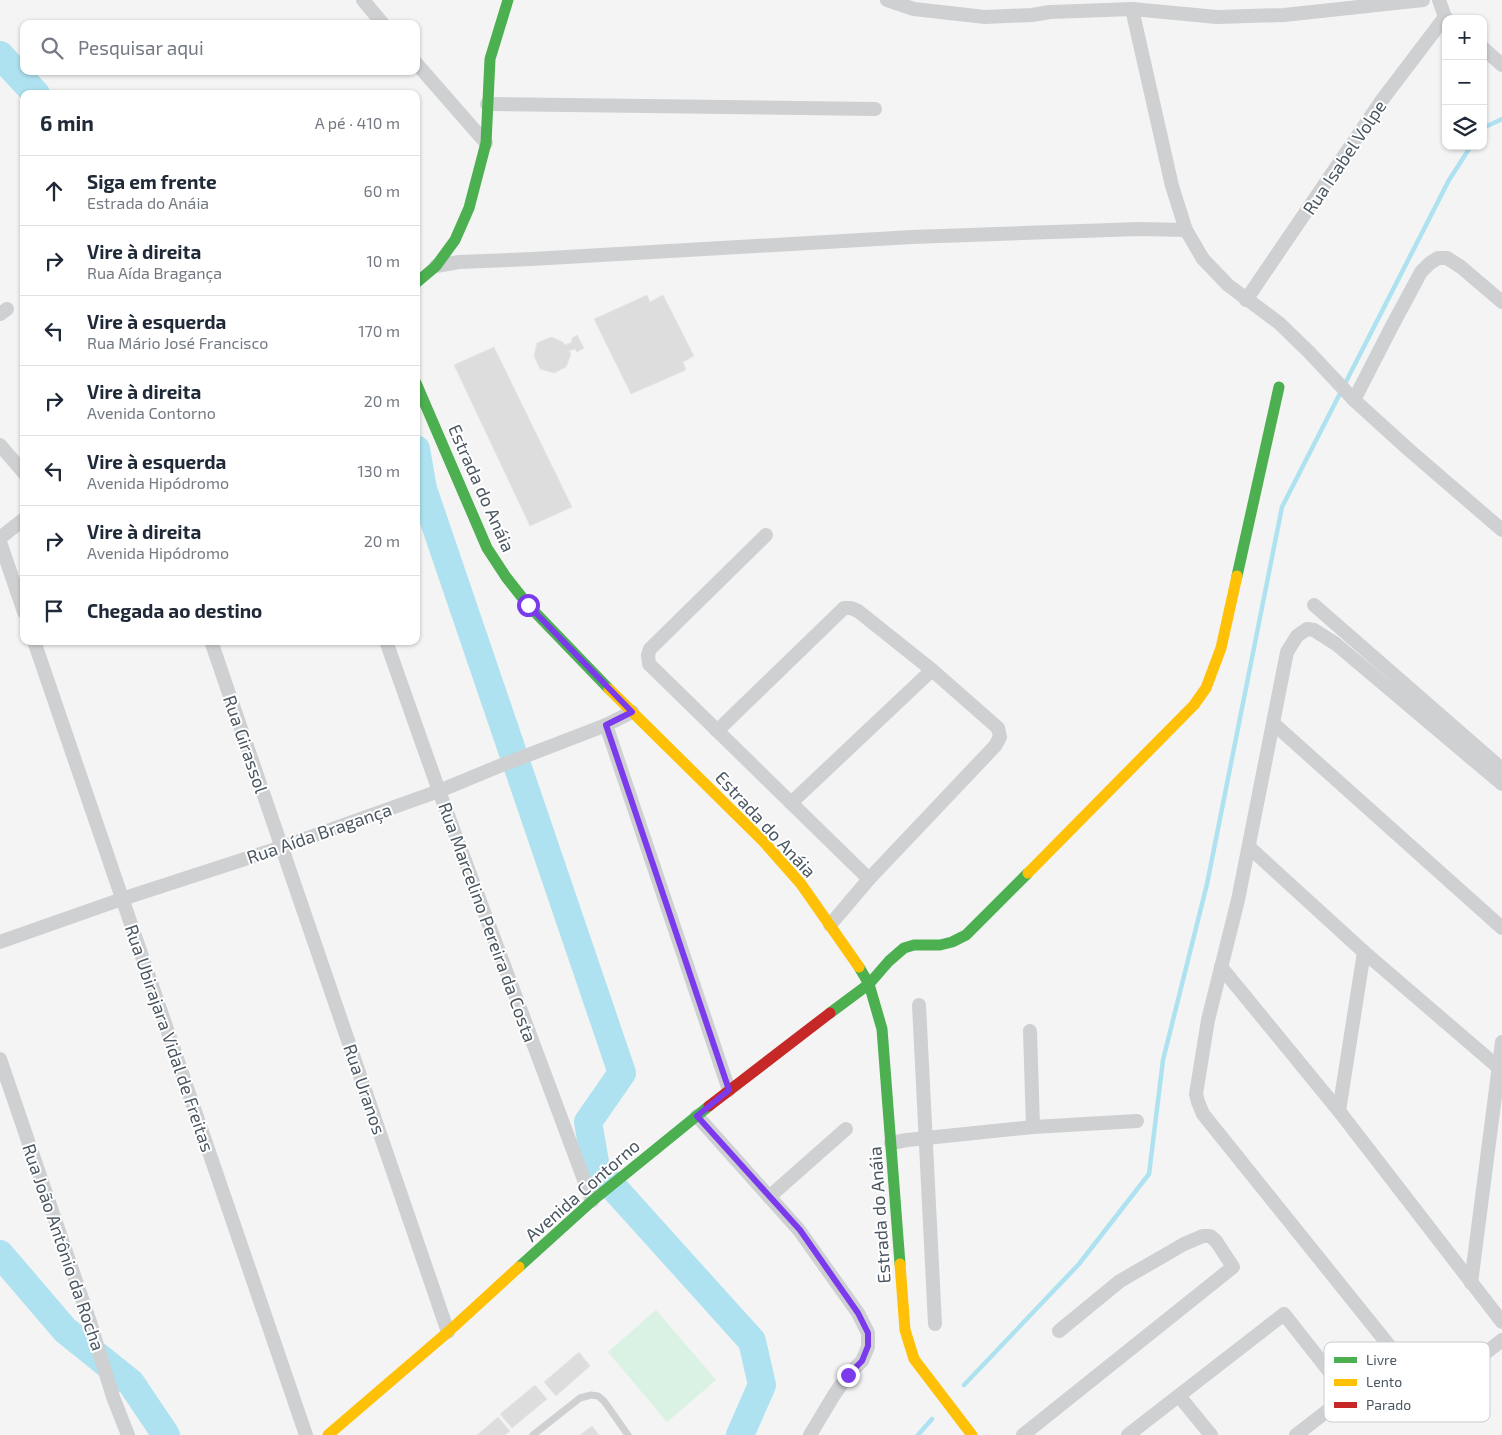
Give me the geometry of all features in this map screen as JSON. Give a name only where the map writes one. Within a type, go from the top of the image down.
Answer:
[{"type":"street","points":[[363,0],[380,20]]},
{"type":"street","points":[[420,280],[436,266],[455,240],[470,208],[486,143],[490,59],[508,0]]},
{"type":"street","points":[[887,0],[914,9],[985,17],[1032,15],[1052,6],[1132,9],[1217,17],[1284,16],[1421,0]]},
{"type":"street","points":[[1439,0],[1445,15]]},
{"type":"street","points":[[1132,9],[1172,186],[1186,230],[1203,259],[1221,279],[1279,324],[1309,352],[1354,400],[1408,449],[1502,530]]},
{"type":"street","name":"Rua Isabel Volpe","points":[[1246,300],[1382,100],[1442,23]]},
{"type":"street","points":[[1487,52],[1502,65]]},
{"type":"street","points":[[420,68],[486,143]]},
{"type":"street","points":[[488,104],[875,109]]},
{"type":"street","points":[[436,266],[459,262],[542,259],[912,237],[1140,229],[1186,230]]},
{"type":"street","points":[[1354,400],[1421,272],[1430,263],[1438,258],[1447,258],[1502,302]]},
{"type":"street","name":"Avenida Contorno","points":[[328,1435],[448,1332],[621,1176],[729,1090],[869,984],[889,961],[904,948],[914,945],[952,942],[966,935],[1194,705],[1206,688],[1221,648],[1279,387]]},
{"type":"street","name":"Estrada do Anáia","points":[[420,392],[487,548],[506,577],[528,605],[632,712],[763,841],[801,884],[856,962],[869,984],[882,1029],[905,1330],[914,1359],[972,1435]]},
{"type":"street","points":[[0,445],[20,468]]},
{"type":"street","points":[[0,538],[20,522]]},
{"type":"street","points":[[766,535],[650,649],[648,655],[649,664],[869,879]]},
{"type":"street","points":[[0,542],[20,600]]},
{"type":"street","points":[[1314,606],[1502,769]]},
{"type":"street","points":[[718,731],[844,608],[858,611],[932,670],[998,728],[1000,737],[995,746],[869,879],[830,925]]},
{"type":"street","points":[[1386,1342],[1203,1114],[1196,1094],[1208,1020],[1238,900],[1287,652],[1297,636],[1307,629],[1314,630],[1336,644],[1502,784]]},
{"type":"street","name":"Rua Ubirajara Vidal de Freitas","points":[[35,645],[306,1435]]},
{"type":"street","name":"Rua Girassol","points":[[212,645],[282,847]]},
{"type":"street","name":"Rua Marcelino Pereira da Costa","points":[[387,645],[439,791],[594,1199]]},
{"type":"street","points":[[791,803],[932,670]]},
{"type":"street","name":"Rua Aída Bragança","points":[[0,942],[122,899],[282,847],[439,791],[606,725],[632,712]]},
{"type":"street","points":[[1274,724],[1502,928]]},
{"type":"street","points":[[606,725],[729,1090]]},
{"type":"street","name":"Rua Uranos","points":[[282,847],[448,1332]]},
{"type":"street","points":[[1249,847],[1364,952],[1499,1068]]},
{"type":"street","points":[[1339,1111],[1364,952]]},
{"type":"street","points":[[1221,967],[1339,1111],[1502,1322]]},
{"type":"street","points":[[919,1005],[935,1324]]},
{"type":"street","points":[[1030,1031],[1033,1127]]},
{"type":"street","points":[[1471,1283],[1502,1042]]},
{"type":"street","name":"Rua João Antônio da Rocha","points":[[0,1059],[90,1322],[113,1397],[128,1435]]},
{"type":"street","points":[[697,1116],[800,1230],[858,1313],[868,1333],[868,1346],[862,1361],[848,1375],[810,1435]]},
{"type":"street","points":[[891,1143],[1033,1127],[1137,1121]]},
{"type":"street","points":[[769,1197],[846,1129]]},
{"type":"street","points":[[1023,1435],[1233,1267],[1216,1241],[1210,1236],[1203,1236],[1184,1244],[1120,1281],[1058,1331]]},
{"type":"street","points":[[1128,1435],[1284,1314],[1324,1365]]},
{"type":"street","points":[[1490,1349],[1502,1340]]},
{"type":"street","points":[[1179,1396],[1211,1435]]},
{"type":"street","points":[[1296,1435],[1324,1412]]},
{"type":"lane","points":[[533,1435],[580,1398],[592,1395],[598,1396],[604,1401],[628,1435]]},
{"type":"green space","points":[[656,1310],[716,1380],[667,1422],[608,1352]]},
{"type":"building","points":[[647,295],[650,302],[663,295],[694,356],[683,362],[686,370],[631,394],[594,319]]},
{"type":"building","points":[[577,335],[584,348],[577,352],[575,349],[569,351],[571,354],[566,367],[554,373],[540,369],[534,356],[537,343],[551,337],[563,342],[565,345],[572,342],[571,339]]},
{"type":"building","points":[[494,347],[572,507],[530,526],[454,365]]},
{"type":"building","points":[[579,1352],[590,1366],[556,1396],[544,1382]]},
{"type":"building","points":[[535,1385],[547,1399],[512,1428],[500,1414]]},
{"type":"building","points":[[498,1417],[510,1431],[505,1435],[477,1435]]},
{"type":"building","points":[[592,1426],[599,1435],[580,1435]]},
{"type":"waterway","points":[[0,55],[32,90]]},
{"type":"waterway","points":[[1487,126],[1502,119]]},
{"type":"waterway","points":[[964,1385],[1079,1264],[1149,1174],[1163,1060],[1207,884],[1282,507],[1449,180],[1468,150]]},
{"type":"waterway","points":[[420,472],[423,489],[622,1073],[588,1122],[596,1168],[752,1341],[762,1385],[740,1435]]},
{"type":"waterway","points":[[0,1254],[65,1330],[131,1383],[166,1435]]},
{"type":"waterway","points":[[918,1435],[932,1419]]},
{"type":"traffic: fast","points":[[420,280],[436,266],[455,240],[469,208],[486,143],[490,59],[508,0]]},
{"type":"traffic: fast","points":[[1237,576],[1279,387]]},
{"type":"traffic: fast","points":[[420,392],[487,548],[506,577],[528,605],[609,689]]},
{"type":"traffic: fast","points":[[830,1013],[869,984],[889,961],[904,948],[914,945],[940,945],[952,942],[966,935],[1028,873]]},
{"type":"traffic: fast","points":[[859,967],[869,984],[882,1029],[900,1264]]},
{"type":"traffic: fast","points":[[519,1267],[592,1201],[709,1106]]},
{"type":"traffic: slow","points":[[1028,873],[1194,705],[1206,688],[1221,648],[1237,576]]},
{"type":"traffic: slow","points":[[609,689],[763,841],[801,884],[859,967]]},
{"type":"traffic: slow","points":[[900,1264],[905,1330],[914,1359],[972,1435]]},
{"type":"traffic: slow","points":[[328,1435],[448,1332],[519,1267]]},
{"type":"traffic: jam","points":[[709,1106],[830,1013]]},
{"type":"route","points":[[528,605],[632,712],[606,725],[729,1090],[697,1116],[800,1230],[858,1313],[868,1333],[868,1346],[862,1361],[848,1375]]}]
